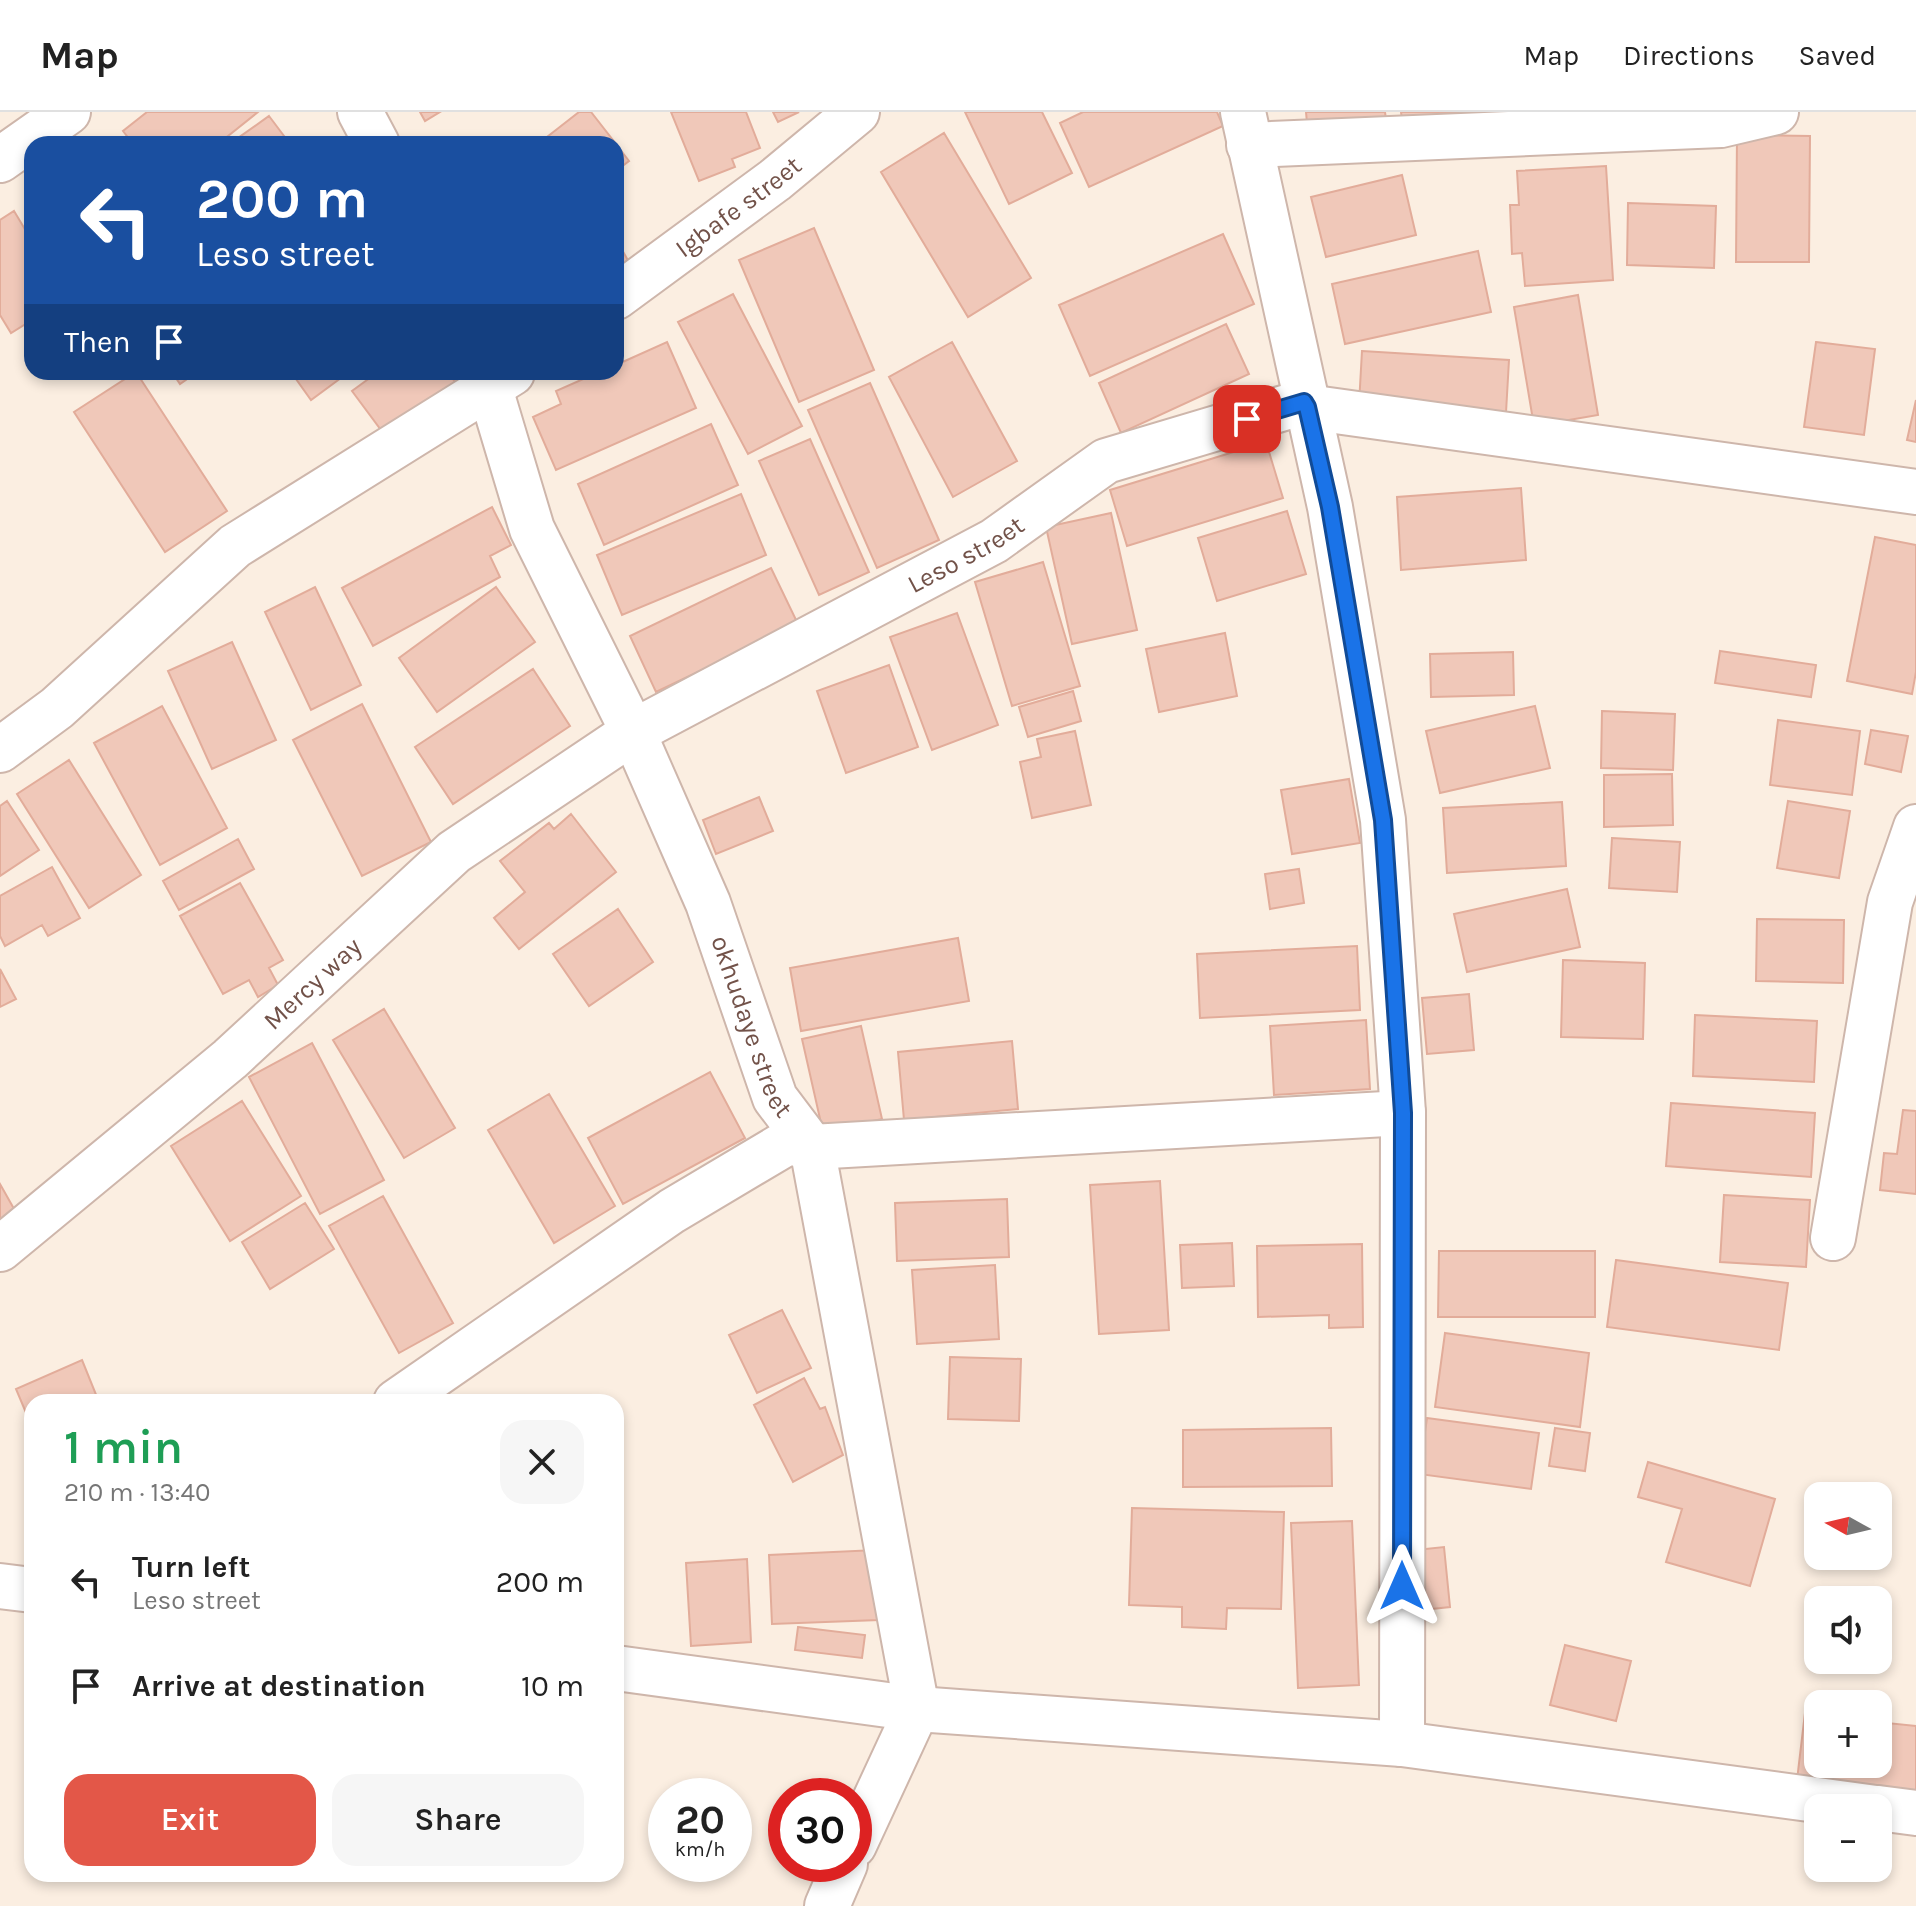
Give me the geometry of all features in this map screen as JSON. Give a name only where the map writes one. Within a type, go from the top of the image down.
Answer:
[{"type":"street","points":[[34,136],[68,112]]},
{"type":"street","points":[[360,112],[373,136]]},
{"type":"street","name":"Igbafe street","points":[[624,291],[775,180],[857,112]]},
{"type":"street","points":[[1402,1744],[1403,1113],[1383,820],[1330,507],[1246,129],[1721,125],[1776,112]]},
{"type":"street","points":[[0,160],[24,143]]},
{"type":"street","points":[[0,750],[57,708],[235,546],[492,380]]},
{"type":"street","name":"okhudaye street","points":[[495,380],[532,529],[633,732],[708,903],[775,1098],[812,1147],[917,1709]]},
{"type":"street","points":[[1306,404],[1916,492]]},
{"type":"street","name":"Leso street","points":[[633,732],[994,541],[1106,461],[1306,404]]},
{"type":"street","name":"Mercy way","points":[[0,1249],[230,1059],[454,852],[633,732]]},
{"type":"street","points":[[1833,1238],[1890,902],[1916,827]]},
{"type":"street","points":[[408,1394],[672,1211],[788,1142],[812,1147],[1403,1113]]},
{"type":"street","points":[[0,1586],[24,1589]]},
{"type":"street","points":[[624,1669],[917,1709],[1402,1744],[1804,1798]]},
{"type":"street","points":[[872,1806],[917,1709]]},
{"type":"street","points":[[1892,1810],[1916,1813]]},
{"type":"street","points":[[827,1906],[837,1882]]},
{"type":"building","points":[[147,112],[258,112],[228,136],[127,136],[123,131]]},
{"type":"building","points":[[420,112],[440,112],[425,121]]},
{"type":"building","points":[[579,112],[591,112],[610,136],[548,136]]},
{"type":"building","points":[[671,112],[746,112],[760,148],[732,159],[735,167],[699,181]]},
{"type":"building","points":[[773,112],[799,112],[778,122]]},
{"type":"building","points":[[965,112],[1042,112],[1072,173],[1009,204]]},
{"type":"building","points":[[1083,112],[1217,112],[1223,126],[1089,187],[1060,123]]},
{"type":"building","points":[[1306,112],[1385,112],[1388,135],[1309,145]]},
{"type":"building","points":[[1401,112],[1466,112],[1469,126],[1404,135]]},
{"type":"building","points":[[269,116],[284,136],[241,136]]},
{"type":"building","points":[[944,133],[1031,278],[968,317],[881,172]]},
{"type":"building","points":[[1737,135],[1810,136],[1809,262],[1736,262]]},
{"type":"building","points":[[1606,166],[1613,280],[1525,286],[1522,253],[1512,254],[1510,205],[1519,205],[1517,171]]},
{"type":"building","points":[[1402,175],[1416,235],[1326,257],[1311,197]]},
{"type":"building","points":[[1628,203],[1716,206],[1714,268],[1627,265]]},
{"type":"building","points":[[14,211],[24,228],[24,325],[11,333],[0,315],[0,220]]},
{"type":"building","points":[[814,228],[874,370],[799,402],[739,260]]},
{"type":"building","points":[[1223,234],[1254,304],[1090,376],[1059,305]]},
{"type":"building","points":[[1478,251],[1491,312],[1345,344],[1332,284]]},
{"type":"building","points":[[624,253],[635,273],[624,279]]},
{"type":"building","points":[[733,294],[802,426],[748,454],[678,322]]},
{"type":"building","points":[[1578,295],[1598,415],[1534,426],[1514,307]]},
{"type":"building","points":[[1226,324],[1249,374],[1121,433],[1099,383]]},
{"type":"building","points":[[667,342],[696,408],[556,470],[533,417],[561,404],[556,391],[581,380],[624,380],[624,361]]},
{"type":"building","points":[[952,342],[1017,461],[953,497],[889,377]]},
{"type":"building","points":[[1816,342],[1875,349],[1864,435],[1804,427]]},
{"type":"building","points":[[1362,351],[1509,360],[1505,430],[1358,422]]},
{"type":"building","points":[[124,380],[141,380],[227,511],[165,552],[74,412]]},
{"type":"building","points":[[297,380],[338,380],[311,400]]},
{"type":"building","points":[[367,380],[455,382],[384,434],[352,391]]},
{"type":"building","points":[[870,383],[939,540],[877,568],[808,410]]},
{"type":"building","points":[[1916,400],[1916,442],[1907,440]]},
{"type":"building","points":[[711,424],[738,485],[604,545],[578,484]]},
{"type":"building","points":[[810,439],[869,572],[819,595],[759,461]]},
{"type":"building","points":[[1266,442],[1283,498],[1127,546],[1110,490]]},
{"type":"building","points":[[1521,488],[1526,560],[1401,570],[1397,497]]},
{"type":"building","points":[[741,494],[766,555],[622,615],[597,555]]},
{"type":"building","points":[[492,507],[511,545],[490,556],[500,577],[373,646],[342,588]]},
{"type":"building","points":[[1287,511],[1306,574],[1217,601],[1198,538]]},
{"type":"building","points":[[1111,513],[1137,630],[1072,644],[1046,527]]},
{"type":"building","points":[[1875,537],[1916,545],[1916,672],[1912,694],[1847,681]]},
{"type":"building","points":[[1043,562],[1080,686],[1012,706],[975,582]]},
{"type":"building","points":[[771,568],[798,624],[656,692],[630,636]]},
{"type":"building","points":[[315,587],[361,685],[311,710],[265,612]]},
{"type":"building","points":[[496,587],[535,642],[437,712],[399,658]]},
{"type":"building","points":[[957,613],[998,725],[932,750],[890,637]]},
{"type":"building","points":[[1225,633],[1237,696],[1159,712],[1146,649]]},
{"type":"building","points":[[232,642],[276,740],[212,769],[168,671]]},
{"type":"building","points":[[1720,651],[1816,665],[1811,697],[1715,683]]},
{"type":"building","points":[[1513,652],[1514,695],[1431,697],[1430,654]]},
{"type":"building","points":[[889,665],[918,747],[846,773],[817,691]]},
{"type":"building","points":[[533,669],[570,726],[453,804],[415,747]]},
{"type":"building","points":[[1073,691],[1081,721],[1028,737],[1019,707]]},
{"type":"building","points":[[362,704],[431,842],[362,876],[293,740]]},
{"type":"building","points":[[162,706],[227,828],[160,865],[94,743]]},
{"type":"building","points":[[1535,706],[1550,768],[1440,793],[1426,731]]},
{"type":"building","points":[[1602,711],[1675,714],[1673,770],[1601,768]]},
{"type":"building","points":[[1778,720],[1860,731],[1852,795],[1770,785]]},
{"type":"building","points":[[1871,730],[1908,736],[1901,772],[1865,764]]},
{"type":"building","points":[[1075,731],[1091,805],[1032,818],[1020,762],[1041,757],[1037,739]]},
{"type":"building","points":[[69,760],[141,875],[89,908],[17,794]]},
{"type":"building","points":[[1672,774],[1673,825],[1604,827],[1604,775]]},
{"type":"building","points":[[1349,779],[1360,843],[1292,854],[1281,790]]},
{"type":"building","points":[[759,797],[773,831],[716,854],[703,820]]},
{"type":"building","points":[[7,801],[39,850],[0,876],[0,806]]},
{"type":"building","points":[[1788,801],[1850,811],[1839,878],[1777,868]]},
{"type":"building","points":[[1562,802],[1566,866],[1447,873],[1443,808]]},
{"type":"building","points":[[571,814],[616,872],[519,949],[494,918],[525,892],[500,861],[549,823],[554,829]]},
{"type":"building","points":[[1612,838],[1680,842],[1677,892],[1609,888]]},
{"type":"building","points":[[238,839],[254,869],[179,910],[163,881]]},
{"type":"building","points":[[52,867],[80,918],[48,936],[42,925],[5,946],[0,936],[0,896]]},
{"type":"building","points":[[1299,869],[1304,903],[1270,909],[1265,874]]},
{"type":"building","points":[[240,883],[283,960],[269,968],[278,985],[258,997],[249,980],[223,994],[180,916]]},
{"type":"building","points":[[1567,889],[1580,947],[1467,972],[1454,914]]},
{"type":"building","points":[[618,909],[653,962],[589,1006],[553,954]]},
{"type":"building","points":[[1757,919],[1844,920],[1843,983],[1756,981]]},
{"type":"building","points":[[958,938],[969,1001],[801,1031],[790,968]]},
{"type":"building","points":[[1357,946],[1360,1010],[1200,1018],[1197,954]]},
{"type":"building","points":[[1563,960],[1645,963],[1643,1039],[1561,1037]]},
{"type":"building","points":[[0,969],[16,999],[0,1007]]},
{"type":"building","points":[[1469,994],[1474,1050],[1427,1054],[1422,998]]},
{"type":"building","points":[[384,1009],[455,1128],[404,1158],[333,1040]]},
{"type":"building","points":[[1695,1015],[1817,1021],[1814,1082],[1693,1076]]},
{"type":"building","points":[[1366,1020],[1370,1089],[1274,1095],[1270,1026]]},
{"type":"building","points":[[861,1026],[882,1119],[823,1132],[802,1039]]},
{"type":"building","points":[[1012,1041],[1018,1109],[904,1120],[898,1052]]},
{"type":"building","points":[[312,1043],[384,1180],[320,1214],[249,1077]]},
{"type":"building","points":[[710,1072],[745,1138],[623,1204],[588,1138]]},
{"type":"building","points":[[549,1094],[615,1206],[554,1243],[488,1130]]},
{"type":"building","points":[[242,1101],[301,1196],[230,1241],[171,1146]]},
{"type":"building","points":[[1671,1103],[1815,1113],[1811,1177],[1666,1166]]},
{"type":"building","points":[[1903,1110],[1916,1111],[1916,1194],[1880,1190],[1884,1153],[1897,1154]]},
{"type":"building","points":[[1160,1181],[1169,1330],[1099,1334],[1090,1185]]},
{"type":"building","points":[[0,1184],[18,1216],[0,1227]]},
{"type":"building","points":[[1724,1195],[1810,1200],[1806,1267],[1720,1262]]},
{"type":"building","points":[[383,1196],[453,1323],[399,1353],[329,1226]]},
{"type":"building","points":[[1007,1199],[1009,1257],[897,1261],[895,1203]]},
{"type":"building","points":[[305,1203],[334,1249],[270,1289],[242,1242]]},
{"type":"building","points":[[1232,1243],[1234,1286],[1182,1288],[1180,1245]]},
{"type":"building","points":[[1362,1244],[1363,1327],[1329,1328],[1329,1315],[1258,1317],[1257,1246]]},
{"type":"building","points":[[1439,1251],[1595,1251],[1595,1317],[1438,1317]]},
{"type":"building","points":[[1616,1260],[1788,1283],[1779,1350],[1607,1327]]},
{"type":"building","points":[[995,1265],[999,1339],[917,1344],[912,1270]]},
{"type":"building","points":[[782,1310],[811,1368],[757,1393],[729,1335]]},
{"type":"building","points":[[1445,1333],[1589,1353],[1580,1427],[1435,1407]]},
{"type":"building","points":[[950,1357],[1021,1359],[1019,1421],[948,1419]]},
{"type":"building","points":[[82,1360],[96,1394],[24,1394],[24,1408],[16,1389]]},
{"type":"building","points":[[804,1378],[820,1409],[825,1407],[843,1455],[793,1482],[754,1405]]},
{"type":"building","points":[[1427,1418],[1539,1433],[1531,1489],[1419,1474]]},
{"type":"building","points":[[1331,1428],[1332,1486],[1183,1487],[1183,1430]]},
{"type":"building","points":[[1555,1428],[1590,1433],[1585,1471],[1549,1466]]},
{"type":"building","points":[[1648,1462],[1775,1499],[1750,1586],[1666,1562],[1682,1509],[1638,1497]]},
{"type":"building","points":[[1132,1508],[1284,1512],[1281,1609],[1227,1608],[1226,1629],[1182,1627],[1182,1607],[1129,1605]]},
{"type":"building","points":[[1352,1521],[1359,1685],[1298,1688],[1291,1523]]},
{"type":"building","points":[[1444,1547],[1450,1607],[1413,1611],[1407,1551]]},
{"type":"building","points":[[876,1550],[879,1620],[772,1624],[769,1555]]},
{"type":"building","points":[[747,1559],[751,1642],[691,1646],[686,1563]]},
{"type":"building","points":[[798,1627],[865,1635],[862,1658],[795,1650]]},
{"type":"building","points":[[1565,1645],[1631,1661],[1616,1721],[1550,1705]]},
{"type":"building","points":[[1804,1721],[1804,1778],[1892,1778],[1892,1723],[1916,1726],[1916,1793],[1797,1780]]},
{"type":"route","points":[[1247,419],[1304,402],[1307,407],[1330,507],[1383,820],[1403,1113],[1402,1586]]}]
